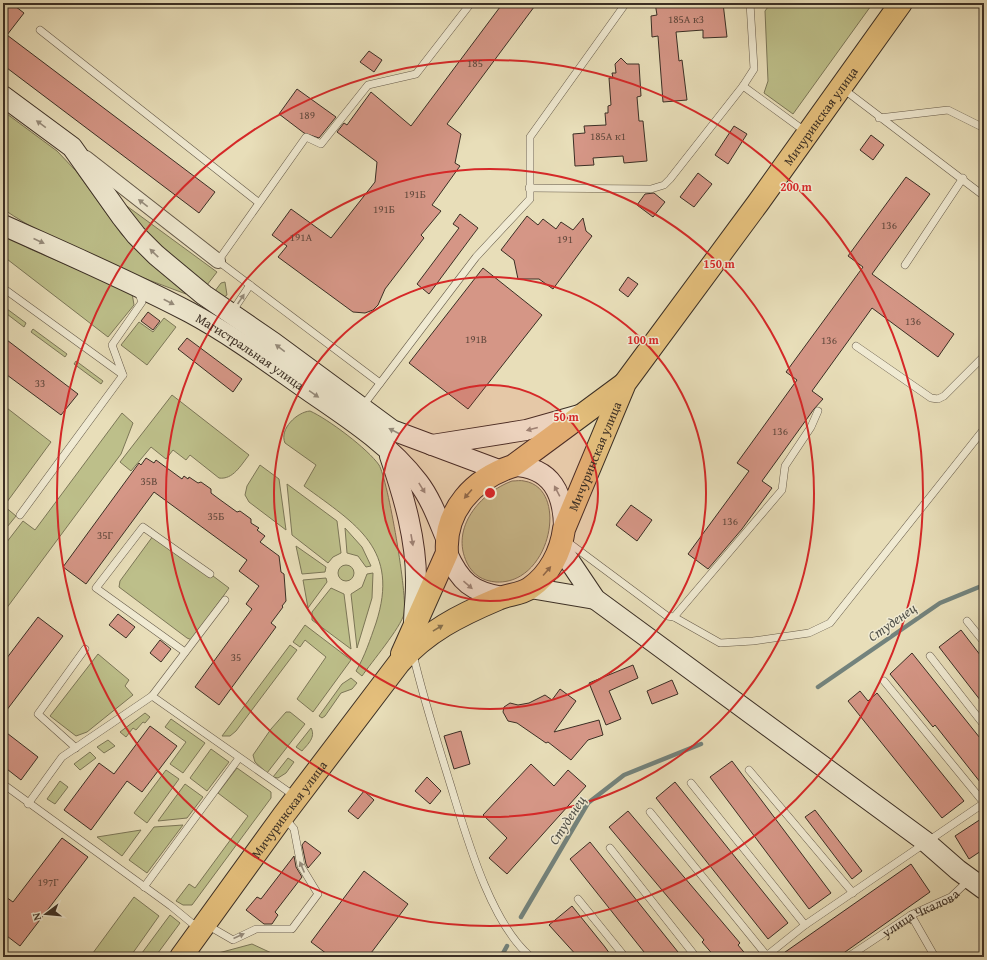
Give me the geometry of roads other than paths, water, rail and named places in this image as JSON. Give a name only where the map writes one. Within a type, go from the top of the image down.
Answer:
[{"type":"main road","name":"Мичуринская улица","points":[[562,538],[625,383],[901,3]]},
{"type":"main road","points":[[3,96],[72,147],[121,216],[136,235],[156,255],[204,295],[274,343],[355,411]]},
{"type":"main road","name":"Магистральная улица","points":[[3,224],[135,284],[190,313],[258,355],[355,411],[392,430],[430,446],[506,468]]},
{"type":"main road","name":"Мичуринская улица","points":[[506,468],[625,383]]},
{"type":"main road","name":"Магистральная улица","points":[[355,411],[418,482],[432,504],[447,546]]},
{"type":"main road","points":[[430,446],[526,430],[583,414]]},
{"type":"main road","points":[[388,448],[404,496],[413,545],[416,584],[408,646]]},
{"type":"main road","points":[[527,466],[538,471],[553,484],[560,495],[564,512],[562,538],[550,568],[530,588],[520,593],[503,597],[487,594],[473,589],[460,578],[447,546],[451,520],[458,506],[470,492],[485,479],[506,468],[527,466]]},
{"type":"main road","points":[[562,538],[595,599],[926,842],[978,882]]},
{"type":"main road","name":"Мичуринская улица","points":[[181,957],[408,646],[447,546]]},
{"type":"main road","points":[[530,588],[595,599]]},
{"type":"main road","name":"Мичуринская улица","points":[[408,646],[467,612],[503,597]]},
{"type":"street","points":[[72,147],[218,261]]},
{"type":"lane","points":[[380,383],[218,261],[258,202],[306,137],[321,144],[368,85],[416,74],[471,3]]},
{"type":"lane","points":[[355,411],[380,383],[476,257],[530,199],[530,137],[626,3]]},
{"type":"lane","points":[[529,188],[651,189],[664,185],[754,69],[750,3]]},
{"type":"lane","points":[[40,30],[258,202]]},
{"type":"lane","points":[[742,86],[808,133]]},
{"type":"lane","points":[[840,87],[879,118],[963,178],[984,196]]},
{"type":"lane","points":[[879,118],[948,110],[984,128]]},
{"type":"lane","points":[[905,265],[963,178]]},
{"type":"lane","points":[[123,375],[112,345],[142,302],[135,284]]},
{"type":"lane","points":[[231,314],[250,285]]},
{"type":"lane","points":[[3,288],[123,375]]},
{"type":"lane","points":[[856,346],[931,398],[938,399],[944,396],[984,356]]},
{"type":"lane","points":[[20,515],[123,375]]},
{"type":"lane","points":[[674,617],[782,490],[785,466],[811,427],[818,412]]},
{"type":"lane","points":[[562,538],[668,616],[674,617],[720,643],[753,642],[809,633],[830,623],[984,429]]},
{"type":"lane","points":[[186,652],[96,588],[143,527],[210,574]]},
{"type":"lane","points":[[28,804],[62,757],[152,696],[225,600]]},
{"type":"lane","points":[[967,621],[984,642]]},
{"type":"lane","points":[[408,646],[473,857],[502,922],[531,957]]},
{"type":"lane","points":[[76,748],[38,714],[84,649]]},
{"type":"lane","points":[[930,656],[984,725]]},
{"type":"lane","points":[[650,812],[766,956],[805,925],[853,894],[984,803],[884,681]]},
{"type":"lane","points":[[152,696],[297,799]]},
{"type":"lane","points":[[144,887],[239,758]]},
{"type":"lane","points":[[749,770],[853,894]]},
{"type":"lane","points":[[691,783],[805,925]]},
{"type":"lane","points":[[3,784],[28,804],[144,887],[203,927],[233,940],[256,929],[292,929],[318,894],[301,866],[294,829],[283,816]]},
{"type":"lane","points":[[610,848],[696,957]]},
{"type":"lane","name":"улица Чкалова","points":[[848,957],[911,915],[951,897],[978,882]]},
{"type":"lane","points":[[578,899],[625,957]]},
{"type":"lane","points":[[911,915],[935,957]]},
{"type":"waterway","name":"Студенец","points":[[818,687],[940,603],[984,585]]},
{"type":"waterway","name":"Студенец","points":[[521,917],[588,803],[624,775],[701,744]]},
{"type":"waterway","name":"Студенец","points":[[501,957],[507,946]]}]
